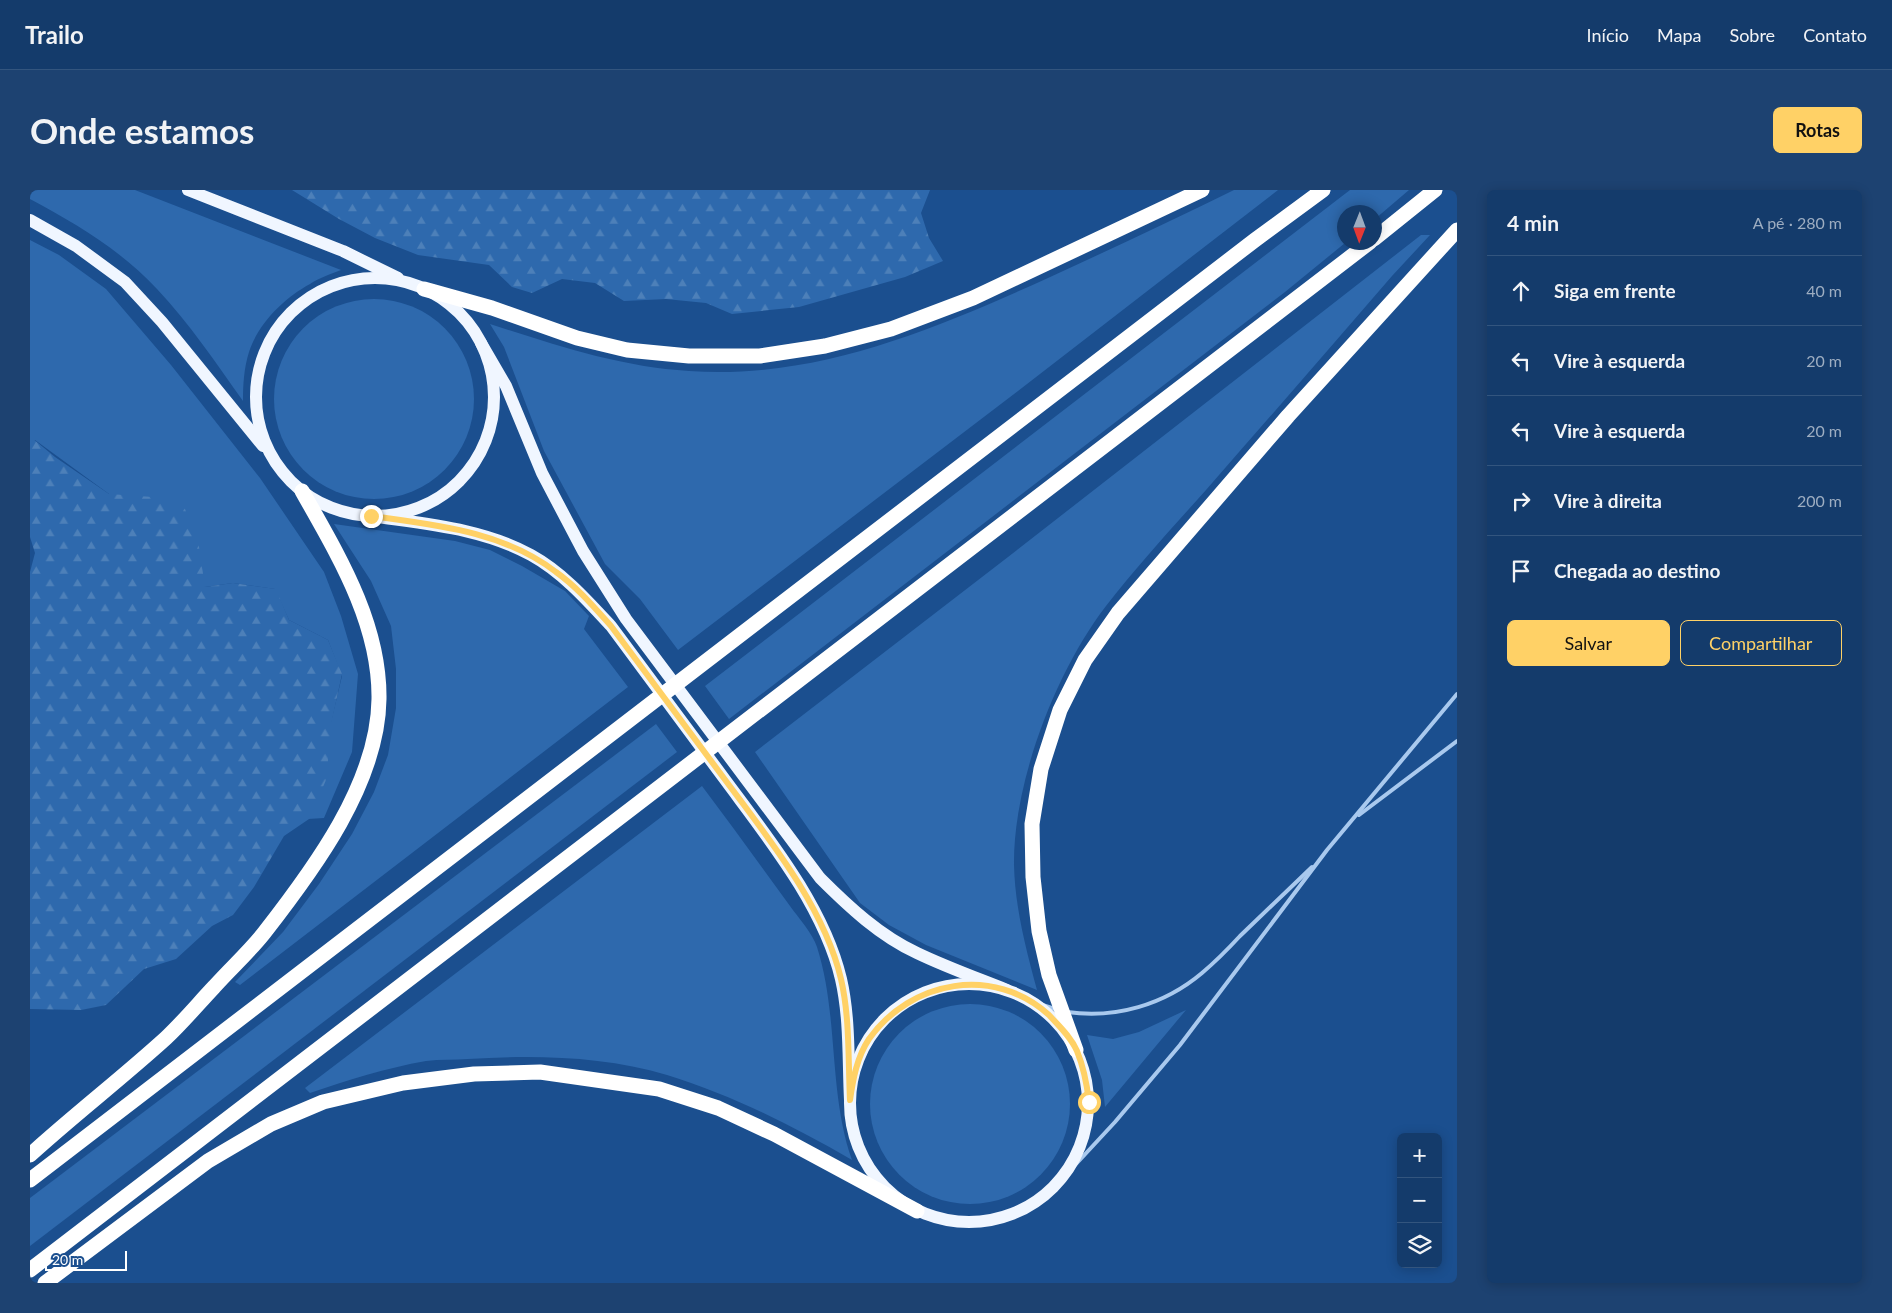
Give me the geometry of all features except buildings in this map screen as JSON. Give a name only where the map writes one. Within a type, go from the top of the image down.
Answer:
[{"type":"highway","points":[[418,286],[492,308],[577,338],[627,350],[689,356],[760,356],[825,346],[891,329],[973,298],[1202,190]]},
{"type":"highway","points":[[30,1180],[1247,246],[1323,190]]},
{"type":"highway","points":[[1382,233],[1435,190]]},
{"type":"highway","points":[[1076,1050],[1049,975],[1039,931],[1033,877],[1032,824],[1041,769],[1060,710],[1086,660],[1118,613],[1288,416],[1457,230]]},
{"type":"highway","points":[[30,1270],[1360,250]]},
{"type":"highway","points":[[30,1155],[74,1115],[167,1037],[263,934],[323,852],[357,791],[374,743],[379,699],[375,655],[365,616],[342,564],[302,491]]},
{"type":"highway","points":[[45,1283],[208,1161],[271,1124],[323,1102],[403,1083],[474,1074],[540,1072],[659,1089],[718,1108],[774,1134],[918,1211]]},
{"type":"main road","points":[[188,190],[343,251],[418,286],[457,311],[481,343],[506,386],[542,473],[583,551],[626,618],[820,878],[848,906],[889,937],[916,953],[1030,1001],[1061,1027],[1076,1050],[1086,1075],[1089,1102],[1084,1136],[1071,1166],[1050,1192],[1022,1210],[990,1221],[966,1222],[941,1219],[918,1211],[884,1187],[864,1160],[853,1131],[845,1008],[841,979],[832,952],[807,898],[766,835],[611,626],[585,598],[557,572],[531,555],[494,539],[451,528],[346,513],[323,504],[302,491],[278,468],[258,425],[255,394],[260,362],[274,334],[294,310],[320,292],[349,281],[381,279],[418,286]]},
{"type":"main road","points":[[30,220],[76,246],[125,282],[162,322],[270,454]]},
{"type":"main road","points":[[371,516],[402,513],[430,502],[456,485],[476,461],[489,433],[494,403],[492,372],[481,343]]},
{"type":"main road","points":[[850,1100],[855,1069],[868,1040],[888,1016],[914,998],[944,987],[975,984],[1007,990]]},
{"type":"lane","points":[[1050,1192],[1115,1122],[1180,1045],[1321,859],[1457,694]]},
{"type":"lane","points":[[1353,820],[1457,740]]},
{"type":"lane","points":[[1030,1001],[1062,1012],[1084,1015],[1108,1014],[1137,1009],[1168,996],[1201,974],[1321,859]]},
{"type":"green space","points":[[30,190],[135,190],[341,270],[317,280],[300,290],[282,304],[265,322],[249,352],[244,376],[243,401],[191,329],[143,275],[129,262],[97,239],[30,199]]},
{"type":"green space","points":[[292,190],[930,190],[921,213],[929,238],[943,261],[905,277],[799,307],[732,314],[706,303],[666,299],[624,301],[595,283],[562,279],[532,293],[512,287],[489,265],[418,255],[375,238],[339,219]]},
{"type":"green space","points":[[1234,190],[1278,190],[678,650],[640,599],[605,564],[544,451],[504,347],[490,324],[588,354],[663,369],[736,372],[783,367],[829,359],[874,347],[962,315],[1048,278]]},
{"type":"green space","points":[[1350,190],[1409,190],[1382,213],[1382,205],[1337,205],[1337,250],[1285,292],[729,719],[705,686]]},
{"type":"green space","points":[[1421,235],[1430,235],[1130,576],[1106,606],[1070,662],[1041,729],[1029,764],[1016,833],[1014,865],[1016,897],[1025,944],[1037,990],[926,945],[889,925],[860,903],[755,752]]},
{"type":"green space","points":[[30,240],[59,255],[106,289],[171,365],[260,478],[324,572],[341,616],[358,674],[352,752],[324,818],[308,819],[342,676],[328,640],[289,620],[275,589],[233,583],[205,587],[109,494],[35,440],[30,441]]},
{"type":"green space","points":[[374,299],[393,301],[421,311],[437,322],[451,336],[466,361],[472,380],[474,399],[472,418],[462,446],[451,462],[437,476],[412,491],[393,497],[374,499],[355,497],[327,487],[311,476],[297,462],[282,437],[276,418],[274,399],[276,380],[286,352],[297,336],[311,322],[336,307],[355,301]]},
{"type":"green space","points":[[32,438],[55,457],[109,494],[153,497],[185,509],[199,547],[205,587],[233,583],[276,589],[289,620],[328,640],[342,674],[332,720],[326,780],[309,819],[284,836],[254,887],[233,915],[212,926],[176,959],[144,969],[106,1005],[81,1010],[30,1009],[30,572],[35,553],[30,537],[30,439]]},
{"type":"green space","points":[[334,524],[455,541],[490,550],[522,566],[565,591],[589,616],[584,629],[628,687],[240,985],[235,982],[283,932],[319,884],[352,834],[374,792],[388,755],[396,708],[396,669],[391,626],[371,581]]},
{"type":"green space","points":[[656,724],[677,752],[30,1246],[30,1198]]},
{"type":"green space","points":[[702,786],[815,942],[824,973],[840,1108],[852,1160],[785,1123],[715,1092],[667,1075],[618,1064],[543,1057],[431,1060],[382,1071],[310,1093],[305,1088]]},
{"type":"green space","points":[[970,1004],[989,1006],[1017,1016],[1033,1027],[1047,1041],[1062,1066],[1068,1085],[1070,1104],[1068,1123],[1058,1151],[1047,1167],[1033,1181],[1008,1196],[989,1202],[970,1204],[951,1202],[923,1192],[907,1181],[893,1167],[878,1142],[872,1123],[870,1104],[872,1085],[882,1057],[893,1041],[907,1027],[932,1012],[951,1006]]},
{"type":"green space","points":[[1186,1010],[1105,1107],[1102,1080],[1087,1035],[1113,1039],[1139,1032]]},
{"type":"route","points":[[371,516],[451,528],[494,539],[531,555],[557,572],[611,626],[766,835],[807,898],[830,943],[841,979],[845,1008],[850,1100],[855,1069],[868,1040],[888,1016],[914,998],[944,987],[975,984],[1007,990],[1030,1001],[1061,1027],[1076,1050],[1086,1075],[1089,1102]]}]
